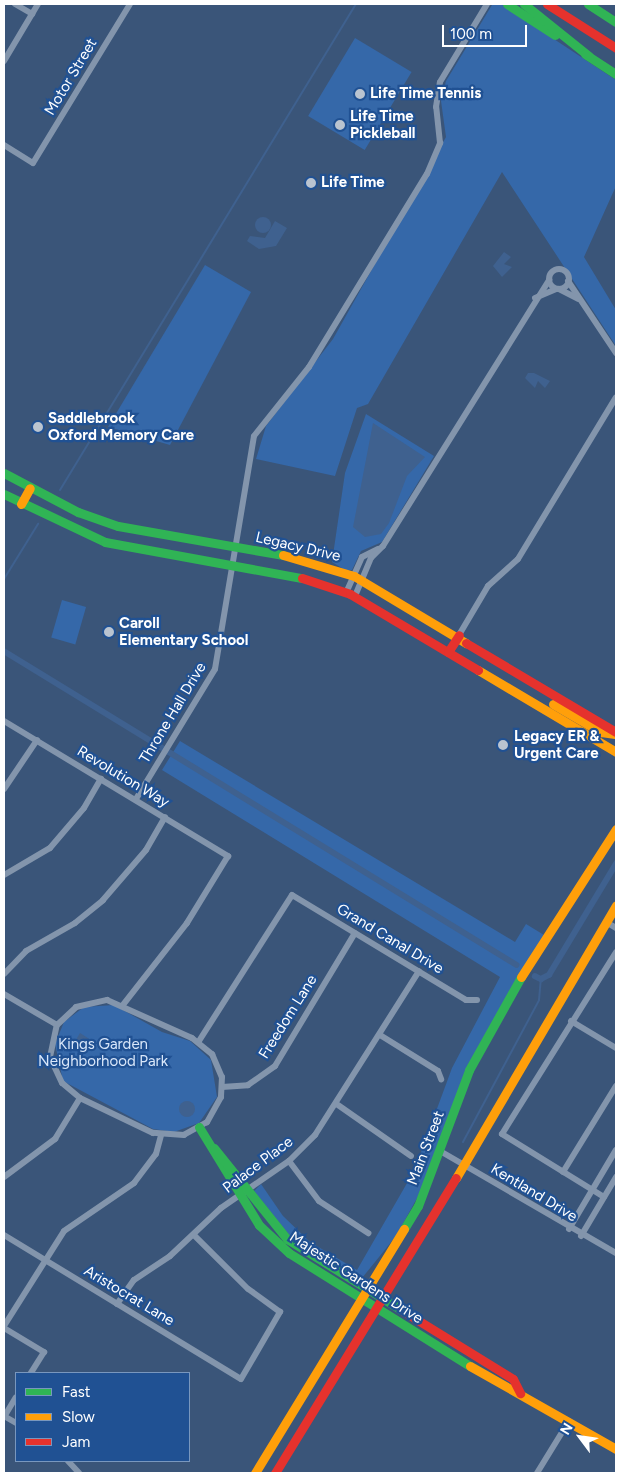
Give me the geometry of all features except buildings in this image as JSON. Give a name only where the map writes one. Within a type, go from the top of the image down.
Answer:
[{"type":"main road","points":[[507,4],[616,74]]},
{"type":"main road","points":[[524,4],[589,56]]},
{"type":"main road","points":[[547,4],[616,48]]},
{"type":"main road","points":[[588,4],[616,22]]},
{"type":"main road","name":"Legacy Drive","points":[[4,473],[30,488],[118,526],[314,562],[358,578],[459,635],[616,752]]},
{"type":"main road","points":[[21,504],[30,488]]},
{"type":"main road","name":"Legacy Drive","points":[[4,494],[21,504],[105,542],[299,576],[350,594],[448,652],[616,734]]},
{"type":"main road","points":[[448,652],[459,635]]},
{"type":"main road","name":"Main Street","points":[[255,1473],[362,1300],[421,1200],[470,1070],[498,1014],[616,829]]},
{"type":"main road","points":[[275,1473],[464,1166],[616,905]]},
{"type":"main road","name":"Majestic Gardens Drive","points":[[199,1127],[287,1239],[367,1291],[513,1380],[520,1393]]},
{"type":"main road","name":"Majestic Gardens Drive","points":[[214,1148],[219,1166],[259,1225],[289,1254],[507,1390],[520,1393],[616,1449]]},
{"type":"main road","points":[[453,1357],[459,1347]]},
{"type":"main road","points":[[297,1406],[311,1415]]},
{"type":"street","points":[[15,4],[32,14]]},
{"type":"street","points":[[4,61],[38,4]]},
{"type":"street","name":"Motor Street","points":[[4,144],[33,163],[130,4]]},
{"type":"street","name":"Throne Hall Drive","points":[[136,799],[215,669],[238,548],[254,436],[318,352],[427,174],[440,143],[436,107],[440,82],[487,4]]},
{"type":"street","points":[[350,594],[371,558],[383,546],[534,299],[557,269],[565,271],[568,281],[616,353]]},
{"type":"street","points":[[548,280],[558,289],[580,300]]},
{"type":"street","points":[[534,299],[558,289],[568,281]]},
{"type":"street","points":[[459,635],[488,586],[518,559],[616,397]]},
{"type":"street","name":"Revolution Way","points":[[4,721],[228,856],[187,923],[123,1005]]},
{"type":"street","points":[[4,790],[37,740]]},
{"type":"street","points":[[4,875],[50,848],[84,808],[101,778]]},
{"type":"street","points":[[4,974],[26,952],[75,923],[102,900],[126,876],[165,817]]},
{"type":"street","name":"Grand Canal Drive","points":[[199,1041],[292,895],[466,1000],[476,1000]]},
{"type":"street","points":[[606,922],[616,928]]},
{"type":"street","name":"Freedom Lane","points":[[222,1087],[248,1085],[275,1066],[356,933]]},
{"type":"street","points":[[604,1197],[502,1134],[571,1021],[616,952]]},
{"type":"street","name":"Palace Place","points":[[117,1304],[134,1280],[194,1235],[239,1195],[289,1161],[338,1105],[419,972]]},
{"type":"street","points":[[4,994],[57,1025]]},
{"type":"street","points":[[87,1002],[123,1005],[199,1041],[220,1068],[222,1087],[218,1105],[199,1127],[184,1135],[161,1135],[80,1098],[62,1083],[53,1068],[50,1051],[57,1025],[87,1002]]},
{"type":"street","points":[[571,1021],[616,1048]]},
{"type":"street","points":[[380,1035],[438,1071],[442,1079]]},
{"type":"street","points":[[563,1172],[616,1086]]},
{"type":"street","points":[[4,1178],[55,1139],[80,1098]]},
{"type":"street","points":[[338,1105],[411,1156]]},
{"type":"street","points":[[32,1372],[44,1352],[4,1327],[44,1259],[64,1231],[115,1198],[146,1170],[161,1135]]},
{"type":"street","points":[[568,1229],[616,1150]]},
{"type":"street","name":"Kentland Drive","points":[[440,1151],[568,1229],[616,1253]]},
{"type":"street","points":[[289,1161],[319,1201],[368,1233]]},
{"type":"street","points":[[581,1236],[616,1177]]},
{"type":"street","name":"Aristocrat Lane","points":[[4,1235],[241,1379],[280,1312],[248,1289],[194,1235]]},
{"type":"street","points":[[4,1417],[15,1399]]},
{"type":"street","points":[[538,1473],[570,1421]]},
{"type":"street","points":[[69,1462],[79,1473]]},
{"type":"green space","points":[[501,4],[616,80],[616,186],[584,257],[616,310],[616,346],[502,172],[368,404],[357,408],[335,476],[256,459],[266,426],[333,339],[446,137],[441,101],[446,81],[492,5]]},
{"type":"green space","name":"Life Time Tennis","points":[[355,38],[412,72],[365,150],[308,116]]},
{"type":"green space","points":[[205,265],[251,292],[170,445],[108,427]]},
{"type":"green space","points":[[366,414],[434,456],[382,542],[361,551],[352,570],[345,570],[332,562],[345,473]]},
{"type":"green space","points":[[62,600],[86,607],[75,644],[51,637]]},
{"type":"green space","points":[[180,741],[515,942],[526,924],[544,935],[507,995],[421,1191],[396,1236],[358,1283],[294,1241],[254,1191],[261,1184],[283,1216],[310,1242],[357,1270],[414,1171],[452,1068],[500,977],[162,770]]},
{"type":"green space","name":"Kings Garden Neighborhood Park","points":[[114,1005],[162,1032],[190,1041],[211,1060],[217,1097],[199,1123],[174,1132],[153,1129],[63,1081],[55,1044],[64,1022],[84,1007]]},
{"type":"shaded area","points":[[260,217],[266,217],[271,222],[269,231],[260,233],[255,228],[255,222]]},
{"type":"shaded area","points":[[275,221],[287,228],[276,246],[259,249],[247,241],[250,236],[265,238]]},
{"type":"shaded area","points":[[504,252],[511,257],[504,264],[512,267],[502,277],[493,266]]},
{"type":"shaded area","points":[[528,373],[534,373],[550,381],[545,388],[538,381],[535,388],[525,378]]},
{"type":"shaded area","points":[[373,423],[425,457],[407,476],[389,523],[381,534],[365,537],[353,527]]},
{"type":"shaded area","points":[[80,1033],[94,1042],[93,1050],[74,1043]]},
{"type":"shaded area","points":[[187,1101],[193,1103],[195,1109],[193,1115],[187,1117],[181,1115],[179,1109],[181,1103]]},
{"type":"waterway","points":[[60,490],[356,4]]},
{"type":"waterway","points":[[4,579],[38,524]]},
{"type":"waterway","points":[[4,651],[517,965]]},
{"type":"waterway","points":[[535,976],[541,979],[549,975],[616,864]]},
{"type":"waterway","points":[[463,1142],[539,1000],[541,979]]},
{"type":"traffic: fast","points":[[507,4],[555,35]]},
{"type":"traffic: fast","points":[[524,4],[589,56]]},
{"type":"traffic: fast","points":[[588,4],[616,22]]},
{"type":"traffic: fast","points":[[585,54],[616,74]]},
{"type":"traffic: fast","points":[[4,473],[78,512],[118,526],[283,555]]},
{"type":"traffic: fast","points":[[4,494],[105,542],[302,578]]},
{"type":"traffic: fast","points":[[404,1229],[418,1206],[469,1070],[521,977]]},
{"type":"traffic: fast","points":[[199,1127],[259,1225],[289,1253],[470,1366]]},
{"type":"traffic: fast","points":[[214,1148],[287,1239],[403,1311]]},
{"type":"traffic: slow","points":[[21,504],[30,488]]},
{"type":"traffic: slow","points":[[283,555],[354,576],[466,643]]},
{"type":"traffic: slow","points":[[478,670],[616,752]]},
{"type":"traffic: slow","points":[[553,704],[601,732],[615,734]]},
{"type":"traffic: slow","points":[[521,977],[616,829]]},
{"type":"traffic: slow","points":[[456,1178],[616,905]]},
{"type":"traffic: slow","points":[[255,1473],[404,1229]]},
{"type":"traffic: slow","points":[[470,1366],[616,1449]]},
{"type":"traffic: jam","points":[[547,4],[616,48]]},
{"type":"traffic: jam","points":[[302,578],[350,594],[478,670]]},
{"type":"traffic: jam","points":[[448,652],[459,635]]},
{"type":"traffic: jam","points":[[466,643],[616,732]]},
{"type":"traffic: jam","points":[[275,1473],[456,1178]]},
{"type":"traffic: jam","points":[[403,1311],[513,1379],[520,1393]]},
{"type":"place","name":"Life Time Tennis","points":[[360,94]]},
{"type":"place","name":"Life Time Pickleball","points":[[340,125]]},
{"type":"place","name":"Life Time","points":[[311,183]]},
{"type":"place","name":"Saddlebrook Oxford Memory Care","points":[[38,427]]},
{"type":"place","name":"Caroll Elementary School","points":[[109,632]]},
{"type":"place","name":"Legacy ER & Urgent Care","points":[[503,745]]}]
